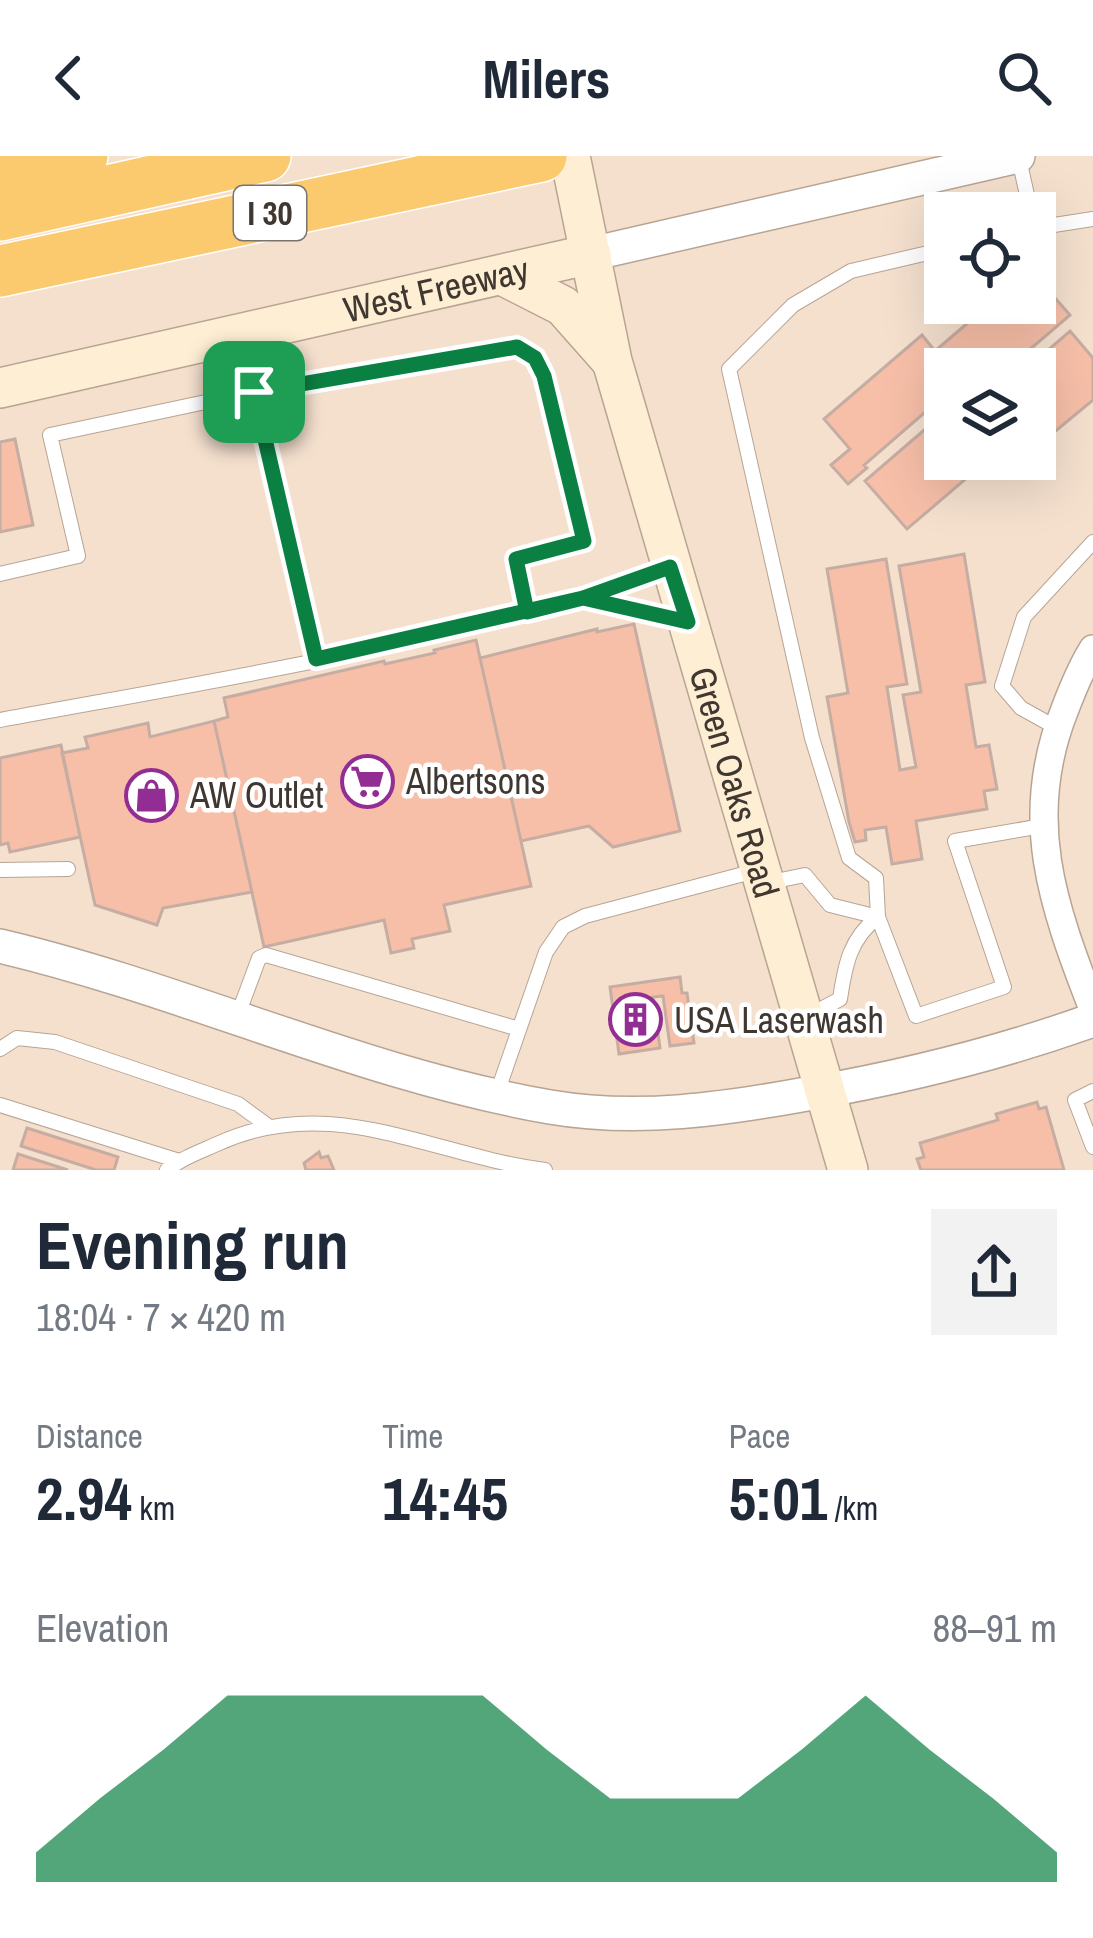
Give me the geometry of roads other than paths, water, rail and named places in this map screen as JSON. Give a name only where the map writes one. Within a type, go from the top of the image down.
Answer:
[{"type":"highway","points":[[0,183],[82,156]]},
{"type":"highway","name":"I 30","points":[[0,215],[265,156]]},
{"type":"highway","name":"I 30","points":[[0,271],[541,156]]},
{"type":"main road","name":"Green Oaks Road","points":[[570,156],[612,361],[848,1170]]},
{"type":"main road","name":"West Freeway","points":[[0,388],[502,274],[588,237]]},
{"type":"main road","points":[[502,274],[563,306],[612,361]]},
{"type":"street","points":[[588,237],[1018,156]]},
{"type":"street","points":[[1093,650],[1057,728],[1042,792],[1048,880],[1093,1010]]},
{"type":"street","points":[[0,946],[122,980],[457,1088],[573,1109],[703,1112],[928,1072],[1093,1020]]},
{"type":"lane","points":[[1018,156],[1026,192]]},
{"type":"lane","points":[[1056,225],[1093,219]]},
{"type":"lane","points":[[924,254],[851,272],[793,305],[728,369],[812,738],[849,858],[877,878],[878,917],[916,1016],[1004,987],[955,841],[1042,826]]},
{"type":"lane","points":[[241,334],[316,659]]},
{"type":"lane","points":[[0,574],[78,556],[50,435],[254,392],[517,347],[535,358],[544,376],[584,541],[516,559],[527,612]]},
{"type":"lane","points":[[1057,728],[1021,708],[1002,686],[1024,617],[1093,542]]},
{"type":"lane","points":[[0,719],[316,659],[527,612],[670,567]]},
{"type":"lane","points":[[583,598],[688,622]]},
{"type":"lane","points":[[0,870],[68,869]]},
{"type":"lane","points":[[496,1096],[546,952],[563,926],[585,916],[762,876],[805,875],[830,905],[878,917]]},
{"type":"lane","points":[[804,1018],[840,999],[855,940],[878,917]]},
{"type":"lane","points":[[236,1020],[259,958],[266,955],[519,1030]]},
{"type":"lane","points":[[0,1049],[17,1038],[55,1042],[238,1104],[268,1126]]},
{"type":"lane","points":[[1093,1091],[1075,1100],[1093,1147]]},
{"type":"lane","points":[[0,1105],[173,1166],[284,1121],[359,1126],[497,1163],[545,1170]]},
{"type":"place","name":"Albertsons","points":[[367,781]]},
{"type":"place","name":"AW Outlet","points":[[151,795]]},
{"type":"place","name":"USA Laserwash","points":[[635,1020]]}]
